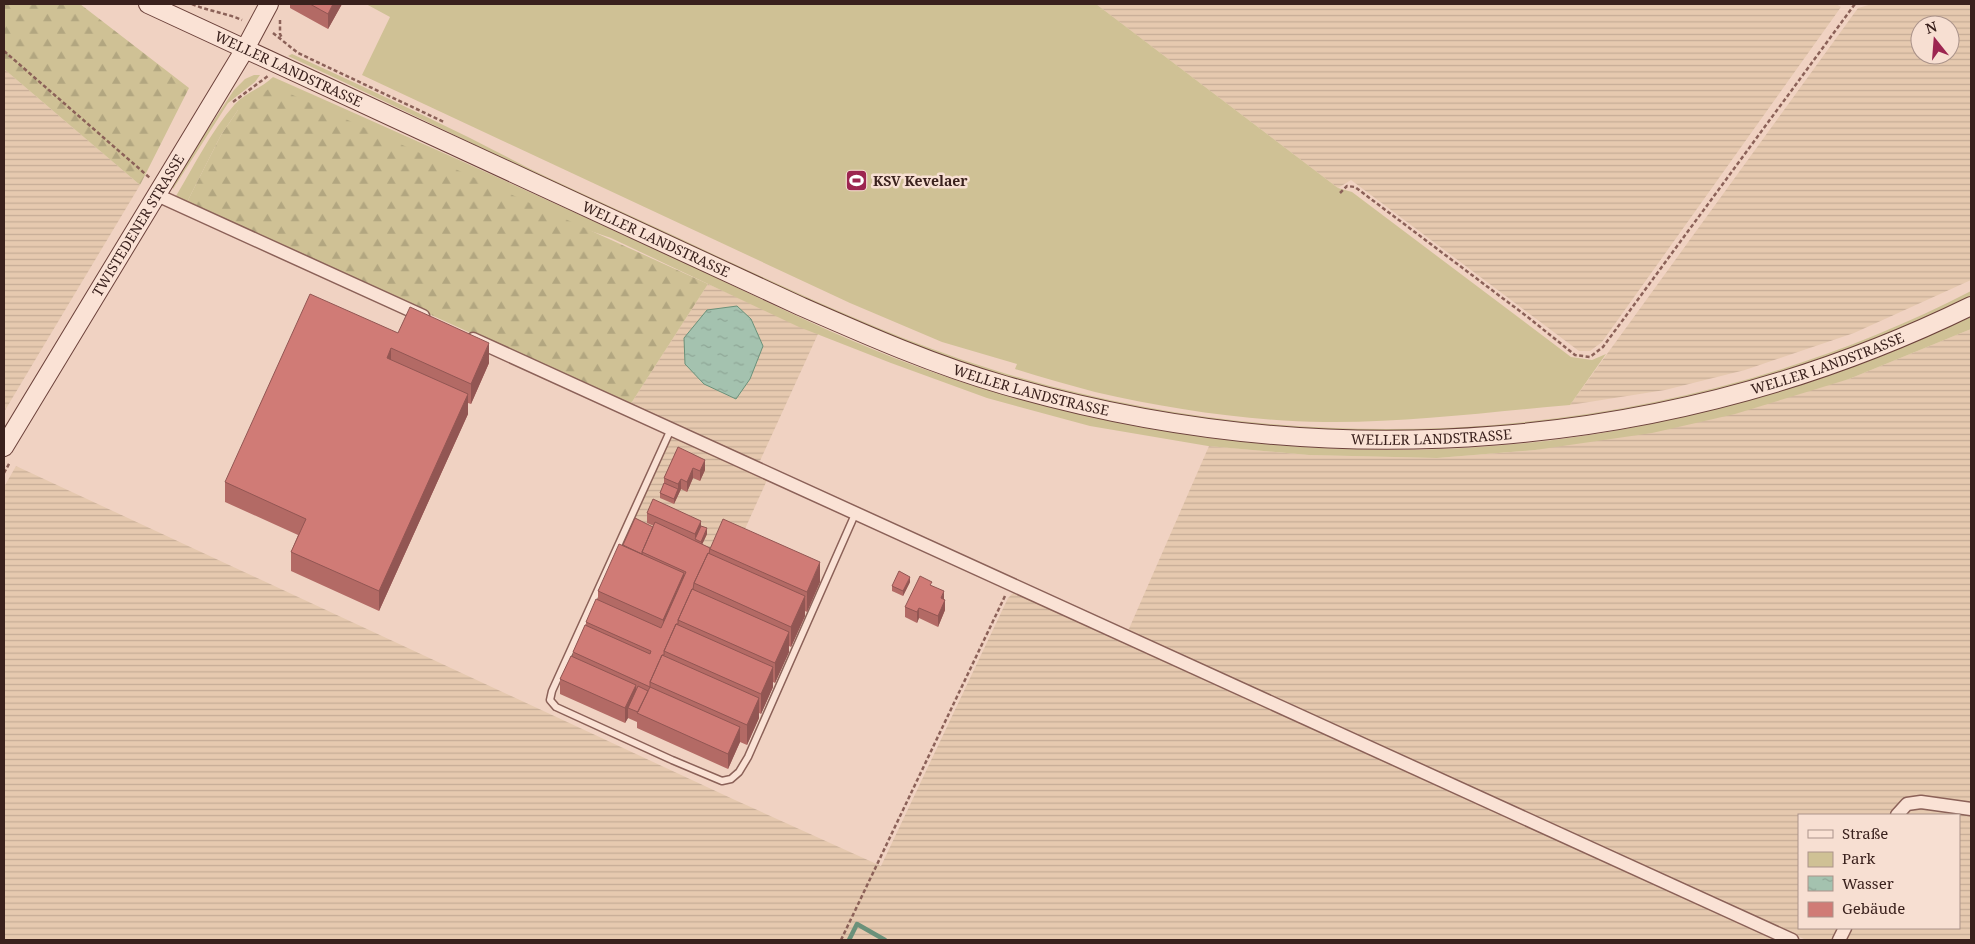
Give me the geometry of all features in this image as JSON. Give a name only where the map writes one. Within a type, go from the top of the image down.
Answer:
[{"type":"main road","name":"WELLER LANDSTRASSE","points":[[148,4],[890,346],[985,379],[1086,407],[1196,427],[1316,439],[1436,440],[1522,434],[1640,417],[1729,396],[1803,374],[1887,344],[1971,306]]},
{"type":"main road","name":"TWISTEDENER STRASSE","points":[[4,447],[245,49],[269,4]]},
{"type":"street","points":[[159,191],[439,323]]},
{"type":"street","points":[[466,335],[1011,582],[1792,940]]},
{"type":"street","points":[[1898,814],[1907,804],[1921,802],[1971,809]]},
{"type":"lane","points":[[671,429],[552,691],[550,700],[556,707],[672,760],[722,781],[731,778],[739,772],[748,757],[856,512]]},
{"type":"path","points":[[192,4],[204,10],[232,15],[275,34],[298,53],[447,123]]},
{"type":"path","points":[[1340,193],[1347,186],[1355,187],[1575,355],[1590,357],[1603,347],[1855,4]]},
{"type":"path","points":[[232,103],[266,79],[284,52],[284,42],[280,34],[279,24],[281,18]]},
{"type":"path","points":[[4,51],[159,191]]},
{"type":"path","points":[[841,940],[1011,582]]},
{"type":"shaded area","points":[[1096,4],[1836,4],[1841,7],[1602,342],[1590,351],[1579,351],[1351,180],[1338,188]]},
{"type":"shaded area","points":[[1872,4],[1971,4],[1971,280],[1854,333],[1745,370],[1665,390],[1570,405],[1858,8]]},
{"type":"shaded area","points":[[4,69],[140,185],[4,412]]},
{"type":"shaded area","points":[[708,284],[818,334],[759,463],[772,469],[740,540],[712,561],[624,523],[666,431],[630,405]]},
{"type":"shaded area","points":[[1971,329],[1971,805],[1928,800],[1895,814],[1798,814],[1798,929],[1838,929],[1832,940],[1806,940],[1128,631],[1209,446],[1309,455],[1437,458],[1535,450],[1849,379]]},
{"type":"shaded area","points":[[16,466],[881,866],[1008,598],[1014,592],[1781,940],[4,940],[4,487]]},
{"type":"shaded area","points":[[1923,807],[1971,814],[1971,940],[1844,940],[1849,929],[1960,929],[1960,814],[1904,814],[1910,809]]},
{"type":"green space","points":[[4,4],[80,4],[189,88],[140,185],[4,69]]},
{"type":"green space","points":[[366,4],[1096,4],[1338,188],[1352,192],[1571,357],[1592,360],[1606,354],[1570,405],[1386,421],[1324,422],[1238,417],[1151,404],[1065,384],[1015,369],[1017,364],[942,342],[850,303],[362,75],[390,17]]},
{"type":"green space","points":[[292,54],[426,116],[549,178],[786,288],[887,332],[991,369],[1112,401],[1237,421],[1363,429],[1489,425],[1614,410],[1737,382],[1856,343],[1971,291],[1971,296],[1887,335],[1800,367],[1711,393],[1620,412],[1528,425],[1436,431],[1343,432],[1244,426],[1111,405],[998,375],[878,332],[648,228],[288,56]]},
{"type":"green space","points":[[254,75],[260,75],[255,82],[228,103],[173,189],[172,183],[234,90],[245,79]]},
{"type":"green space","points":[[273,77],[574,212],[804,319],[904,362],[1033,403],[1131,425],[1230,440],[1330,449],[1430,449],[1530,443],[1629,428],[1726,406],[1836,373],[1971,317],[1971,329],[1849,379],[1735,414],[1652,433],[1535,450],[1437,458],[1309,455],[1208,446],[1090,426],[987,398],[799,327],[611,238],[238,110],[221,135],[186,204],[176,196],[226,114],[239,100]]},
{"type":"green space","points":[[273,86],[708,284],[630,405],[186,204],[221,135],[238,110]]},
{"type":"water","points":[[737,306],[751,319],[763,346],[750,379],[736,399],[704,384],[685,364],[684,338],[707,310]]},
{"type":"building","points":[[310,4],[333,4],[328,14]]},
{"type":"building","points":[[310,294],[398,333],[410,307],[489,343],[471,384],[391,348],[387,358],[468,394],[379,591],[291,552],[306,519],[225,482]]},
{"type":"building","points":[[678,447],[705,460],[700,471],[693,468],[687,482],[681,479],[678,484],[664,478]]},
{"type":"building","points":[[664,483],[678,489],[674,499],[660,493]]},
{"type":"building","points":[[653,499],[701,521],[695,534],[647,513]]},
{"type":"building","points":[[635,518],[653,527],[642,554],[623,545]]},
{"type":"building","points":[[723,519],[820,562],[807,592],[710,549]]},
{"type":"building","points":[[655,522],[710,548],[709,554],[678,620],[678,624],[676,624],[664,655],[662,655],[650,682],[650,687],[573,652],[585,625],[650,654],[651,651],[586,622],[596,599],[661,628],[686,572],[642,552]]},
{"type":"building","points":[[701,526],[707,528],[701,542],[695,539]]},
{"type":"building","points":[[619,544],[684,573],[663,620],[598,591]]},
{"type":"building","points":[[708,553],[805,596],[791,627],[694,583]]},
{"type":"building","points":[[899,571],[910,577],[903,591],[892,586]]},
{"type":"building","points":[[920,576],[932,582],[930,585],[944,591],[941,598],[945,600],[938,616],[919,608],[917,612],[905,607]]},
{"type":"building","points":[[692,589],[789,632],[775,663],[678,620]]},
{"type":"building","points":[[676,624],[773,667],[761,694],[664,651]]},
{"type":"building","points":[[662,655],[759,698],[747,725],[650,682]]},
{"type":"building","points":[[571,656],[636,685],[625,708],[560,679]]},
{"type":"building","points":[[638,686],[648,691],[638,712],[628,708]]},
{"type":"building","points":[[650,687],[740,727],[728,754],[637,713]]},
{"type":"waterway","points":[[849,940],[857,924],[885,940]]},
{"type":"place","name":"KSV Kevelaer","points":[[857,181]]}]
